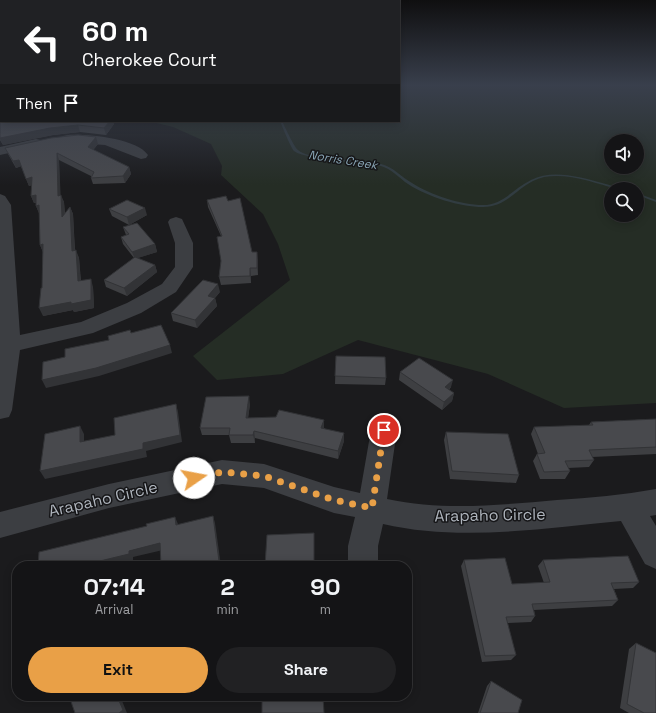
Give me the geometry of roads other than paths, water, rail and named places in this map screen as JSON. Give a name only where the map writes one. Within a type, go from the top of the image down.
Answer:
[{"type":"street","points":[[0,151],[52,140],[87,137],[108,140],[126,146],[141,155]]},
{"type":"street","points":[[0,199],[3,205],[10,345],[0,410]]},
{"type":"street","points":[[10,345],[86,328],[134,308],[169,288],[184,267],[184,243],[176,222]]},
{"type":"street","points":[[363,561],[363,546],[372,508],[384,430]]},
{"type":"street","name":"Arapaho Circle","points":[[0,525],[109,496],[222,472],[264,476],[334,500],[402,515],[457,520],[529,516],[629,507],[656,502]]},
{"type":"street","points":[[629,507],[656,554]]},
{"type":"waterway","name":"Norris Creek","points":[[281,122],[295,150],[304,154],[325,159],[381,165],[394,171],[421,190],[448,200],[476,206],[498,204],[531,181],[540,177],[562,176],[604,185]]},
{"type":"waterway","name":"Norris Creek","points":[[644,197],[656,201]]}]
